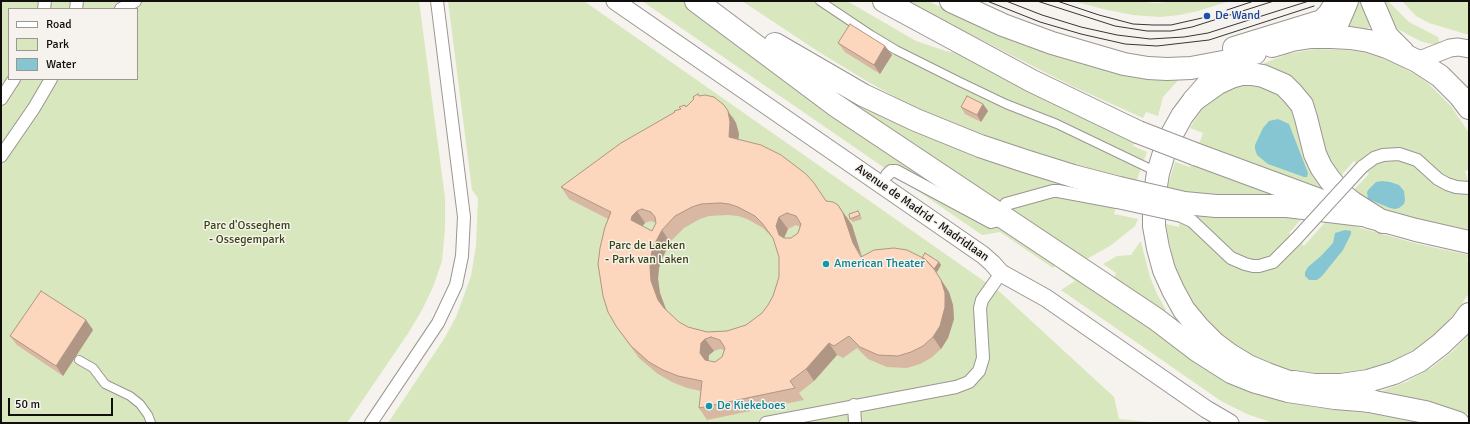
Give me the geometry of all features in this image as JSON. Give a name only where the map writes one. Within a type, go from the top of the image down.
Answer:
[{"type":"main road","points":[[696,1],[835,104],[925,166],[1156,319],[1220,365],[1250,380],[1288,391],[1335,398],[1372,401]]},
{"type":"main road","points":[[711,1],[789,53],[863,95],[904,115],[980,146],[1073,176],[1118,195],[1182,210],[1216,206],[1287,206],[1362,215]]},
{"type":"main road","points":[[884,1],[1032,81],[1138,132],[1383,222],[1469,242]]},
{"type":"main road","points":[[951,1],[1020,32],[1052,43],[1124,64],[1157,69],[1183,69],[1203,66],[1255,53],[1292,40],[1330,36],[1369,41],[1411,57]]},
{"type":"main road","points":[[1083,52],[1155,60],[1183,59],[1213,55],[1322,20],[1329,14],[1337,1]]},
{"type":"main road","points":[[1330,36],[1336,28],[1347,1]]},
{"type":"main road","points":[[1372,1],[1387,36],[1411,57],[1440,76],[1460,96],[1469,108]]},
{"type":"main road","points":[[1255,53],[1241,60],[1222,73],[1204,88],[1182,116],[1164,153],[1158,173],[1154,199],[1154,226],[1164,270],[1173,290],[1184,310],[1198,327],[1230,356],[1248,366],[1315,390],[1424,412],[1458,423]]},
{"type":"main road","points":[[1194,100],[1218,83],[1242,74],[1263,76],[1284,86],[1302,105],[1315,154],[1321,167],[1330,180],[1353,203],[1383,222]]},
{"type":"main road","points":[[1286,380],[1314,385],[1341,385],[1368,381],[1394,373],[1419,360],[1441,344],[1461,325],[1469,314]]},
{"type":"main road","points":[[1156,319],[1191,336],[1214,343]]},
{"type":"street","points":[[123,8],[135,1]]},
{"type":"street","points":[[370,423],[438,323],[456,285],[462,256],[464,217],[437,1]]},
{"type":"street","name":"Avenue de Madrid - Madridlaan","points":[[615,1],[979,252],[1001,272],[1038,293],[1206,409],[1230,423]]},
{"type":"street","points":[[1411,57],[1450,48],[1458,47],[1469,49]]},
{"type":"street","points":[[1,99],[13,80]]},
{"type":"street","points":[[1,156],[34,108],[50,80]]},
{"type":"street","points":[[1182,210],[1231,258],[1245,264],[1259,266],[1273,262],[1296,240],[1362,167],[1374,158],[1383,154],[1399,154],[1417,160],[1438,179],[1447,184],[1456,188],[1469,188]]},
{"type":"street","points":[[887,174],[891,171],[896,171],[991,222],[995,221],[1005,205],[1008,203],[1053,191],[1118,195]]},
{"type":"street","points":[[766,423],[963,385],[974,377],[979,371],[983,358],[980,308],[982,300],[1001,272]]},
{"type":"street","points":[[854,405],[855,423]]},
{"type":"lane","points":[[820,1],[871,36],[896,50],[1006,104],[1058,124],[1158,173]]},
{"type":"lane","points":[[79,360],[93,368],[105,384],[130,396],[140,404],[148,415],[151,423]]},
{"type":"green space","name":"Parc d'Osseghem - Ossegempark","points":[[1,1],[419,1],[445,198],[445,228],[442,261],[433,287],[422,310],[407,335],[347,423],[1,423]]},
{"type":"green space","name":"Parc de Laeken - Park van Laken","points":[[448,1],[584,1],[1001,293],[1114,397],[1119,419],[1158,423],[388,423],[444,339],[456,317],[471,276],[476,246],[478,198],[472,190]]},
{"type":"green space","points":[[642,1],[686,1],[1238,385],[1275,399],[1314,407],[1374,414],[1417,423],[1273,423],[1247,414],[1221,401],[1061,290],[1075,281],[1055,266],[1053,268],[1000,232],[982,235]]},
{"type":"green space","points":[[742,1],[847,1],[916,41],[946,51],[963,54],[1135,139],[1133,146],[1147,152],[1136,182],[1120,184],[949,124],[913,107],[865,80],[819,52]]},
{"type":"green space","points":[[905,1],[928,1],[953,13],[1182,76],[1163,97],[1158,116],[1146,112],[1143,118],[1072,86]]},
{"type":"green space","points":[[1073,1],[1131,1],[1156,3],[1181,1],[1230,1],[1198,11],[1160,17],[1133,15]]},
{"type":"green space","points":[[1352,1],[1364,1],[1371,25],[1368,29],[1347,26]]},
{"type":"green space","points":[[1378,1],[1388,1],[1409,22],[1438,37],[1440,44],[1431,44],[1420,41],[1392,26]]},
{"type":"green space","points":[[1402,1],[1469,1],[1469,35],[1429,23],[1416,16]]},
{"type":"green space","points":[[1316,49],[1362,52],[1391,61],[1418,76],[1430,85],[1451,106],[1469,133],[1469,170],[1465,171],[1469,185],[1469,231],[1424,222],[1379,209],[1350,194],[1369,174],[1354,161],[1336,181],[1314,130],[1255,67],[1287,54]]},
{"type":"green space","points":[[1249,80],[1289,96],[1328,193],[1198,147],[1203,133],[1190,128],[1207,102],[1220,89]]},
{"type":"green space","points":[[861,100],[1118,197],[1114,214],[1138,219],[1135,226],[1110,246],[1085,260],[857,107]]},
{"type":"green space","points":[[1175,162],[1190,167],[1192,162],[1274,191],[1275,197],[1184,199],[1186,192],[1167,188]]},
{"type":"green space","points":[[1182,211],[1305,215],[1289,233],[1304,246],[1328,219],[1418,244],[1469,255],[1467,260],[1469,261],[1469,293],[1458,310],[1437,333],[1419,347],[1390,363],[1372,369],[1347,374],[1323,375],[1285,369],[1258,359],[1230,342],[1200,313],[1188,296],[1173,261],[1166,224],[1179,227]]},
{"type":"green space","points":[[1140,242],[1150,277],[1166,310],[1162,312],[1114,279],[1116,273],[1103,264],[1117,256],[1131,255]]},
{"type":"green space","points":[[1469,334],[1469,414],[1423,400],[1381,391],[1406,382],[1431,368],[1453,351]]},
{"type":"water","points":[[1278,119],[1289,124],[1308,173],[1307,177],[1268,164],[1257,155],[1255,145],[1263,128],[1269,121]]},
{"type":"water","points":[[1382,181],[1399,185],[1404,191],[1404,204],[1399,208],[1390,208],[1368,199],[1367,192],[1369,189],[1376,182]]},
{"type":"water","points":[[1345,230],[1351,231],[1351,234],[1343,250],[1322,276],[1317,280],[1309,280],[1305,276],[1305,272],[1308,267],[1333,243],[1335,233]]},
{"type":"building","points":[[850,24],[885,46],[874,65],[838,43]]},
{"type":"building","name":"American Theater","points":[[698,94],[699,96],[705,95],[714,97],[724,105],[728,111],[730,122],[729,137],[761,145],[781,155],[806,174],[826,201],[833,202],[838,205],[843,213],[853,243],[861,257],[874,250],[894,248],[907,250],[925,259],[941,280],[945,293],[945,307],[940,326],[933,337],[923,346],[898,356],[878,355],[860,347],[849,336],[834,346],[829,343],[806,369],[790,381],[795,388],[699,408],[702,381],[678,376],[663,370],[649,362],[631,346],[616,326],[608,312],[603,296],[598,264],[605,227],[611,212],[561,187],[621,143],[675,112],[674,111],[681,109],[679,107],[685,105],[686,107],[694,99],[693,97]],"holes":[[[701,204],[729,204],[755,216],[773,238],[779,257],[779,277],[773,296],[768,305],[762,313],[746,325],[727,331],[707,332],[688,327],[679,322],[658,300],[651,281],[651,256],[653,247],[662,230],[675,216]],[[642,209],[651,212],[655,217],[656,223],[652,231],[631,220],[632,216],[637,211]],[[787,213],[796,216],[801,224],[798,233],[791,238],[784,238],[779,235],[776,226],[779,217]],[[711,337],[720,340],[725,348],[722,357],[715,362],[705,360],[700,353],[701,343],[705,339]]]},
{"type":"building","points":[[967,96],[983,104],[977,115],[961,107]]},
{"type":"building","points":[[858,211],[860,215],[850,219],[849,214]]},
{"type":"building","points":[[925,253],[939,262],[934,269],[925,259],[922,258]]},
{"type":"building","points":[[41,291],[86,320],[56,366],[10,336]]},
{"type":"tram line","points":[[987,1],[1040,22],[1081,34],[1125,44],[1157,46],[1209,40],[1314,6]]},
{"type":"tram line","points":[[1006,1],[1042,15],[1081,27],[1117,35],[1150,39],[1184,37],[1208,33],[1309,1]]},
{"type":"tram line","points":[[1037,1],[1115,26],[1147,31],[1171,31],[1192,27],[1274,1]]},
{"type":"tram line","points":[[1057,1],[1099,15],[1133,24],[1171,25],[1202,18]]},
{"type":"tram line","points":[[1227,10],[1254,1]]},
{"type":"place","name":"De Wand","points":[[1207,16]]},
{"type":"place","name":"American Theater","points":[[826,264]]},
{"type":"place","name":"De Kiekeboes","points":[[709,406]]}]
